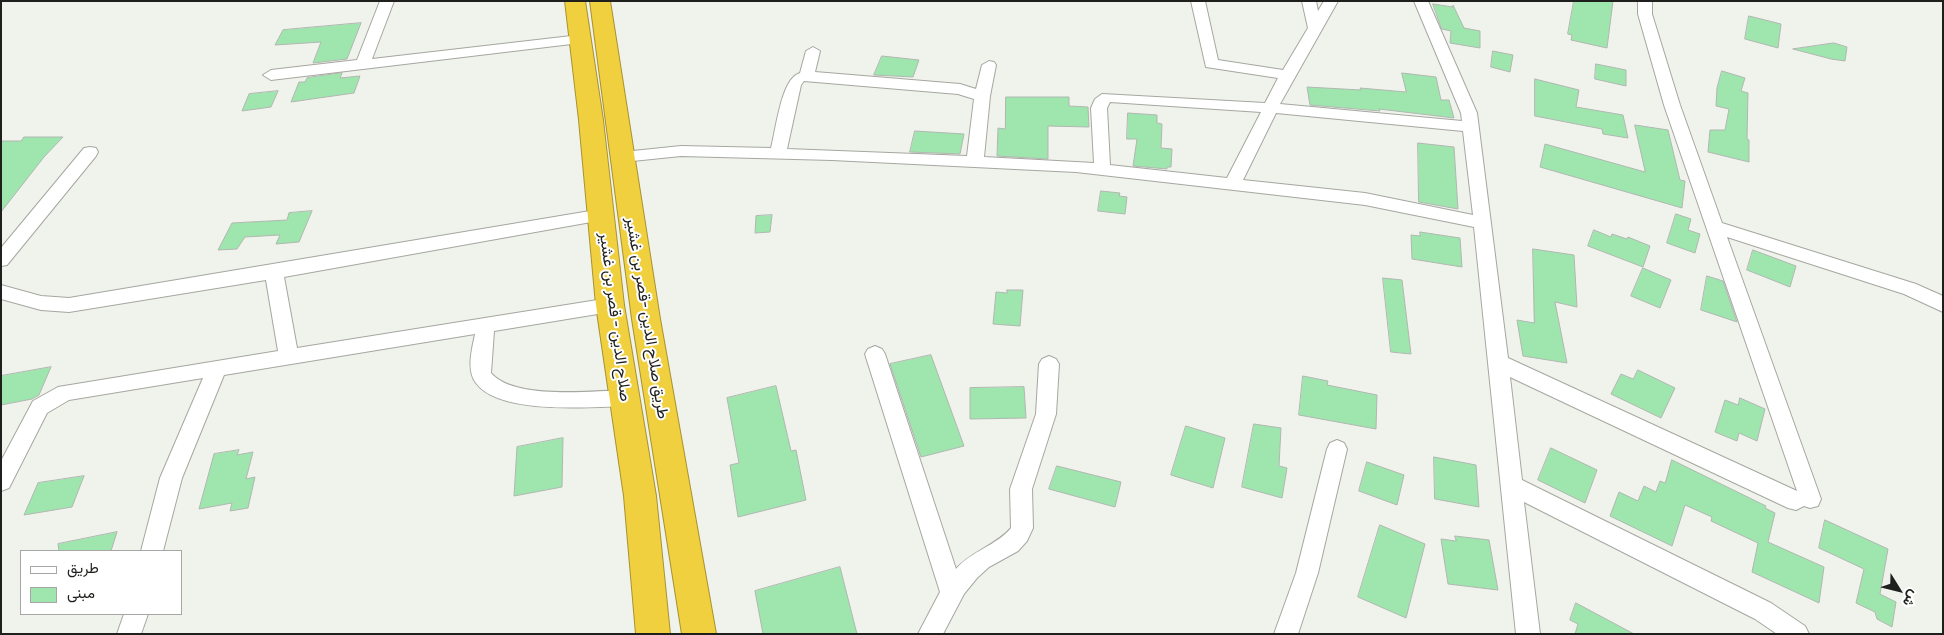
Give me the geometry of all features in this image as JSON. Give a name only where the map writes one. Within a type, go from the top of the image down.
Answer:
[{"type":"highway","name":"صلاح الدين - قصر بن غشير","points":[[575,1],[602,215],[610,305],[640,496],[653,634]]},
{"type":"highway","name":"طريق صلاح الدين -قصر بن غشير","points":[[600,1],[646,319],[699,634]]},
{"type":"street","points":[[364,64],[387,1]]},
{"type":"street","points":[[1198,1],[1211,64],[1287,75]]},
{"type":"street","points":[[1309,1],[1315,30]]},
{"type":"street","points":[[1233,183],[1287,75],[1331,1]]},
{"type":"street","points":[[1421,1],[1465,104],[1470,128],[1499,363],[1528,634]]},
{"type":"street","points":[[1499,363],[1803,500],[1672,105],[1645,14],[1645,1]]},
{"type":"street","points":[[271,75],[580,39]]},
{"type":"street","points":[[806,76],[813,51]]},
{"type":"street","points":[[975,162],[982,96],[989,65]]},
{"type":"street","points":[[778,154],[794,84],[799,78],[806,76],[960,89],[982,96]]},
{"type":"street","points":[[1102,169],[1099,108],[1100,102],[1107,97],[1272,108],[1470,128]]},
{"type":"street","points":[[622,157],[680,151],[975,162],[1102,169],[1365,199],[1482,223]]},
{"type":"street","points":[[1,260],[90,152]]},
{"type":"street","points":[[1,292],[41,303],[69,304],[274,272],[602,215]]},
{"type":"street","points":[[1714,227],[1910,289],[1929,296],[1943,305]]},
{"type":"street","points":[[274,272],[289,358]]},
{"type":"street","points":[[1,482],[40,407],[65,393],[610,305]]},
{"type":"street","points":[[486,325],[482,370],[483,378],[490,385],[507,393],[539,400],[624,398]]},
{"type":"street","points":[[875,354],[953,595]]},
{"type":"street","points":[[930,634],[953,595],[975,565],[1007,547],[1019,533],[1024,516],[1020,492],[1023,474],[1044,422],[1048,405],[1049,364]]},
{"type":"street","points":[[152,550],[171,478],[216,370]]},
{"type":"street","points":[[1286,634],[1307,573],[1337,448]]},
{"type":"street","points":[[1513,486],[1763,611],[1797,634]]},
{"type":"street","points":[[129,634],[136,615]]},
{"type":"building","points":[[1574,1],[1613,1],[1607,48],[1571,40],[1572,35],[1568,34]]},
{"type":"building","points":[[1433,4],[1453,7],[1453,5],[1464,28],[1480,31],[1480,48],[1450,43],[1451,31],[1442,29]]},
{"type":"building","points":[[1749,16],[1781,24],[1778,48],[1745,39]]},
{"type":"building","points":[[361,23],[347,59],[313,63],[321,42],[275,45],[283,30]]},
{"type":"building","points":[[1834,43],[1847,47],[1845,61],[1793,49]]},
{"type":"building","points":[[1493,51],[1513,55],[1510,72],[1491,67]]},
{"type":"building","points":[[882,56],[919,60],[913,77],[874,75]]},
{"type":"building","points":[[1596,64],[1626,70],[1626,86],[1595,79]]},
{"type":"building","points":[[1722,71],[1745,78],[1741,91],[1748,93],[1747,139],[1749,140],[1749,162],[1708,152],[1710,130],[1725,130],[1729,109],[1716,106],[1717,88]]},
{"type":"building","points":[[342,73],[340,78],[360,76],[354,93],[291,102],[299,82],[305,82],[307,78]]},
{"type":"building","points":[[1402,73],[1436,77],[1441,100],[1449,100],[1454,118],[1379,109],[1380,111],[1310,105],[1307,87],[1361,90],[1360,88],[1406,92]]},
{"type":"building","points":[[1535,79],[1579,90],[1576,107],[1623,115],[1628,138],[1603,134],[1602,129],[1535,116]]},
{"type":"building","points":[[278,91],[271,107],[242,111],[249,94]]},
{"type":"building","points":[[1006,97],[1069,97],[1069,106],[1088,107],[1089,127],[1048,126],[1048,159],[997,156],[998,128],[1005,129]]},
{"type":"building","points":[[1128,113],[1157,115],[1157,123],[1162,124],[1161,148],[1172,149],[1171,167],[1167,167],[1167,169],[1133,166],[1137,139],[1127,139]]},
{"type":"building","points":[[1635,125],[1668,130],[1680,180],[1685,181],[1682,208],[1540,167],[1545,144],[1645,172]]},
{"type":"building","points":[[915,131],[964,134],[960,154],[910,152]]},
{"type":"building","points":[[24,137],[63,137],[44,157],[1,212],[1,141],[21,141]]},
{"type":"building","points":[[1418,143],[1454,147],[1458,209],[1419,202]]},
{"type":"building","points":[[1101,191],[1120,193],[1119,196],[1127,197],[1125,214],[1098,211]]},
{"type":"building","points":[[312,211],[299,242],[276,244],[280,235],[245,237],[237,249],[218,250],[232,223],[287,220],[289,213]]},
{"type":"building","points":[[1676,214],[1691,219],[1688,230],[1700,234],[1695,253],[1667,243]]},
{"type":"building","points":[[772,215],[770,232],[755,233],[756,216]]},
{"type":"building","points":[[1594,230],[1611,237],[1612,234],[1627,239],[1628,237],[1650,246],[1643,267],[1588,246]]},
{"type":"building","points":[[1420,232],[1460,238],[1462,267],[1412,259],[1411,235],[1420,236]]},
{"type":"building","points":[[1533,249],[1574,255],[1577,307],[1555,302],[1567,363],[1523,356],[1517,320],[1534,323]]},
{"type":"building","points":[[1753,250],[1796,266],[1790,287],[1747,270]]},
{"type":"building","points":[[1643,268],[1671,280],[1660,308],[1631,296]]},
{"type":"building","points":[[1707,276],[1723,281],[1737,322],[1701,310]]},
{"type":"building","points":[[1383,278],[1402,280],[1411,354],[1391,352]]},
{"type":"building","points":[[1007,290],[1023,290],[1020,326],[993,324],[996,292],[1007,293]]},
{"type":"building","points":[[931,355],[964,446],[921,457],[890,364]]},
{"type":"building","points":[[51,367],[39,395],[32,399],[1,405],[1,376]]},
{"type":"building","points":[[1638,370],[1675,388],[1661,418],[1611,394],[1621,374],[1633,379]]},
{"type":"building","points":[[1303,376],[1328,381],[1327,385],[1377,395],[1376,429],[1299,415]]},
{"type":"building","points":[[776,386],[791,451],[796,450],[806,500],[738,517],[730,465],[739,463],[727,398]]},
{"type":"building","points":[[1024,387],[1026,418],[970,419],[970,388]]},
{"type":"building","points":[[1740,398],[1765,409],[1757,441],[1739,433],[1737,441],[1715,432],[1725,400],[1738,405]]},
{"type":"building","points":[[1254,424],[1281,428],[1279,466],[1287,468],[1282,498],[1242,487]]},
{"type":"building","points":[[1186,426],[1225,438],[1213,488],[1171,475]]},
{"type":"building","points":[[563,438],[562,487],[514,496],[517,447]]},
{"type":"building","points":[[1551,448],[1597,470],[1585,503],[1538,480]]},
{"type":"building","points":[[239,450],[237,455],[253,452],[246,479],[255,477],[248,508],[230,511],[232,503],[199,509],[214,454]]},
{"type":"building","points":[[1434,457],[1476,465],[1479,507],[1435,499]]},
{"type":"building","points":[[1672,460],[1766,506],[1765,508],[1775,513],[1768,542],[1824,567],[1819,603],[1752,572],[1758,543],[1711,521],[1712,517],[1685,505],[1672,546],[1610,516],[1619,492],[1638,501],[1644,486],[1656,492],[1660,481],[1665,483]]},
{"type":"building","points":[[1367,462],[1404,475],[1397,505],[1359,491]]},
{"type":"building","points":[[1057,466],[1121,482],[1115,507],[1049,489]]},
{"type":"building","points":[[84,476],[72,507],[24,515],[38,483]]},
{"type":"building","points":[[1825,520],[1888,549],[1880,594],[1896,602],[1892,627],[1877,619],[1875,612],[1856,603],[1864,569],[1819,548]]},
{"type":"building","points":[[1380,525],[1425,544],[1406,618],[1358,597]]},
{"type":"building","points":[[117,532],[111,550],[59,550],[58,544]]},
{"type":"building","points":[[1455,536],[1489,540],[1498,590],[1448,584],[1441,539],[1456,541]]},
{"type":"building","points":[[840,567],[857,634],[763,634],[755,591]]},
{"type":"building","points":[[1576,603],[1634,634],[1575,634],[1578,624],[1570,620]]}]
